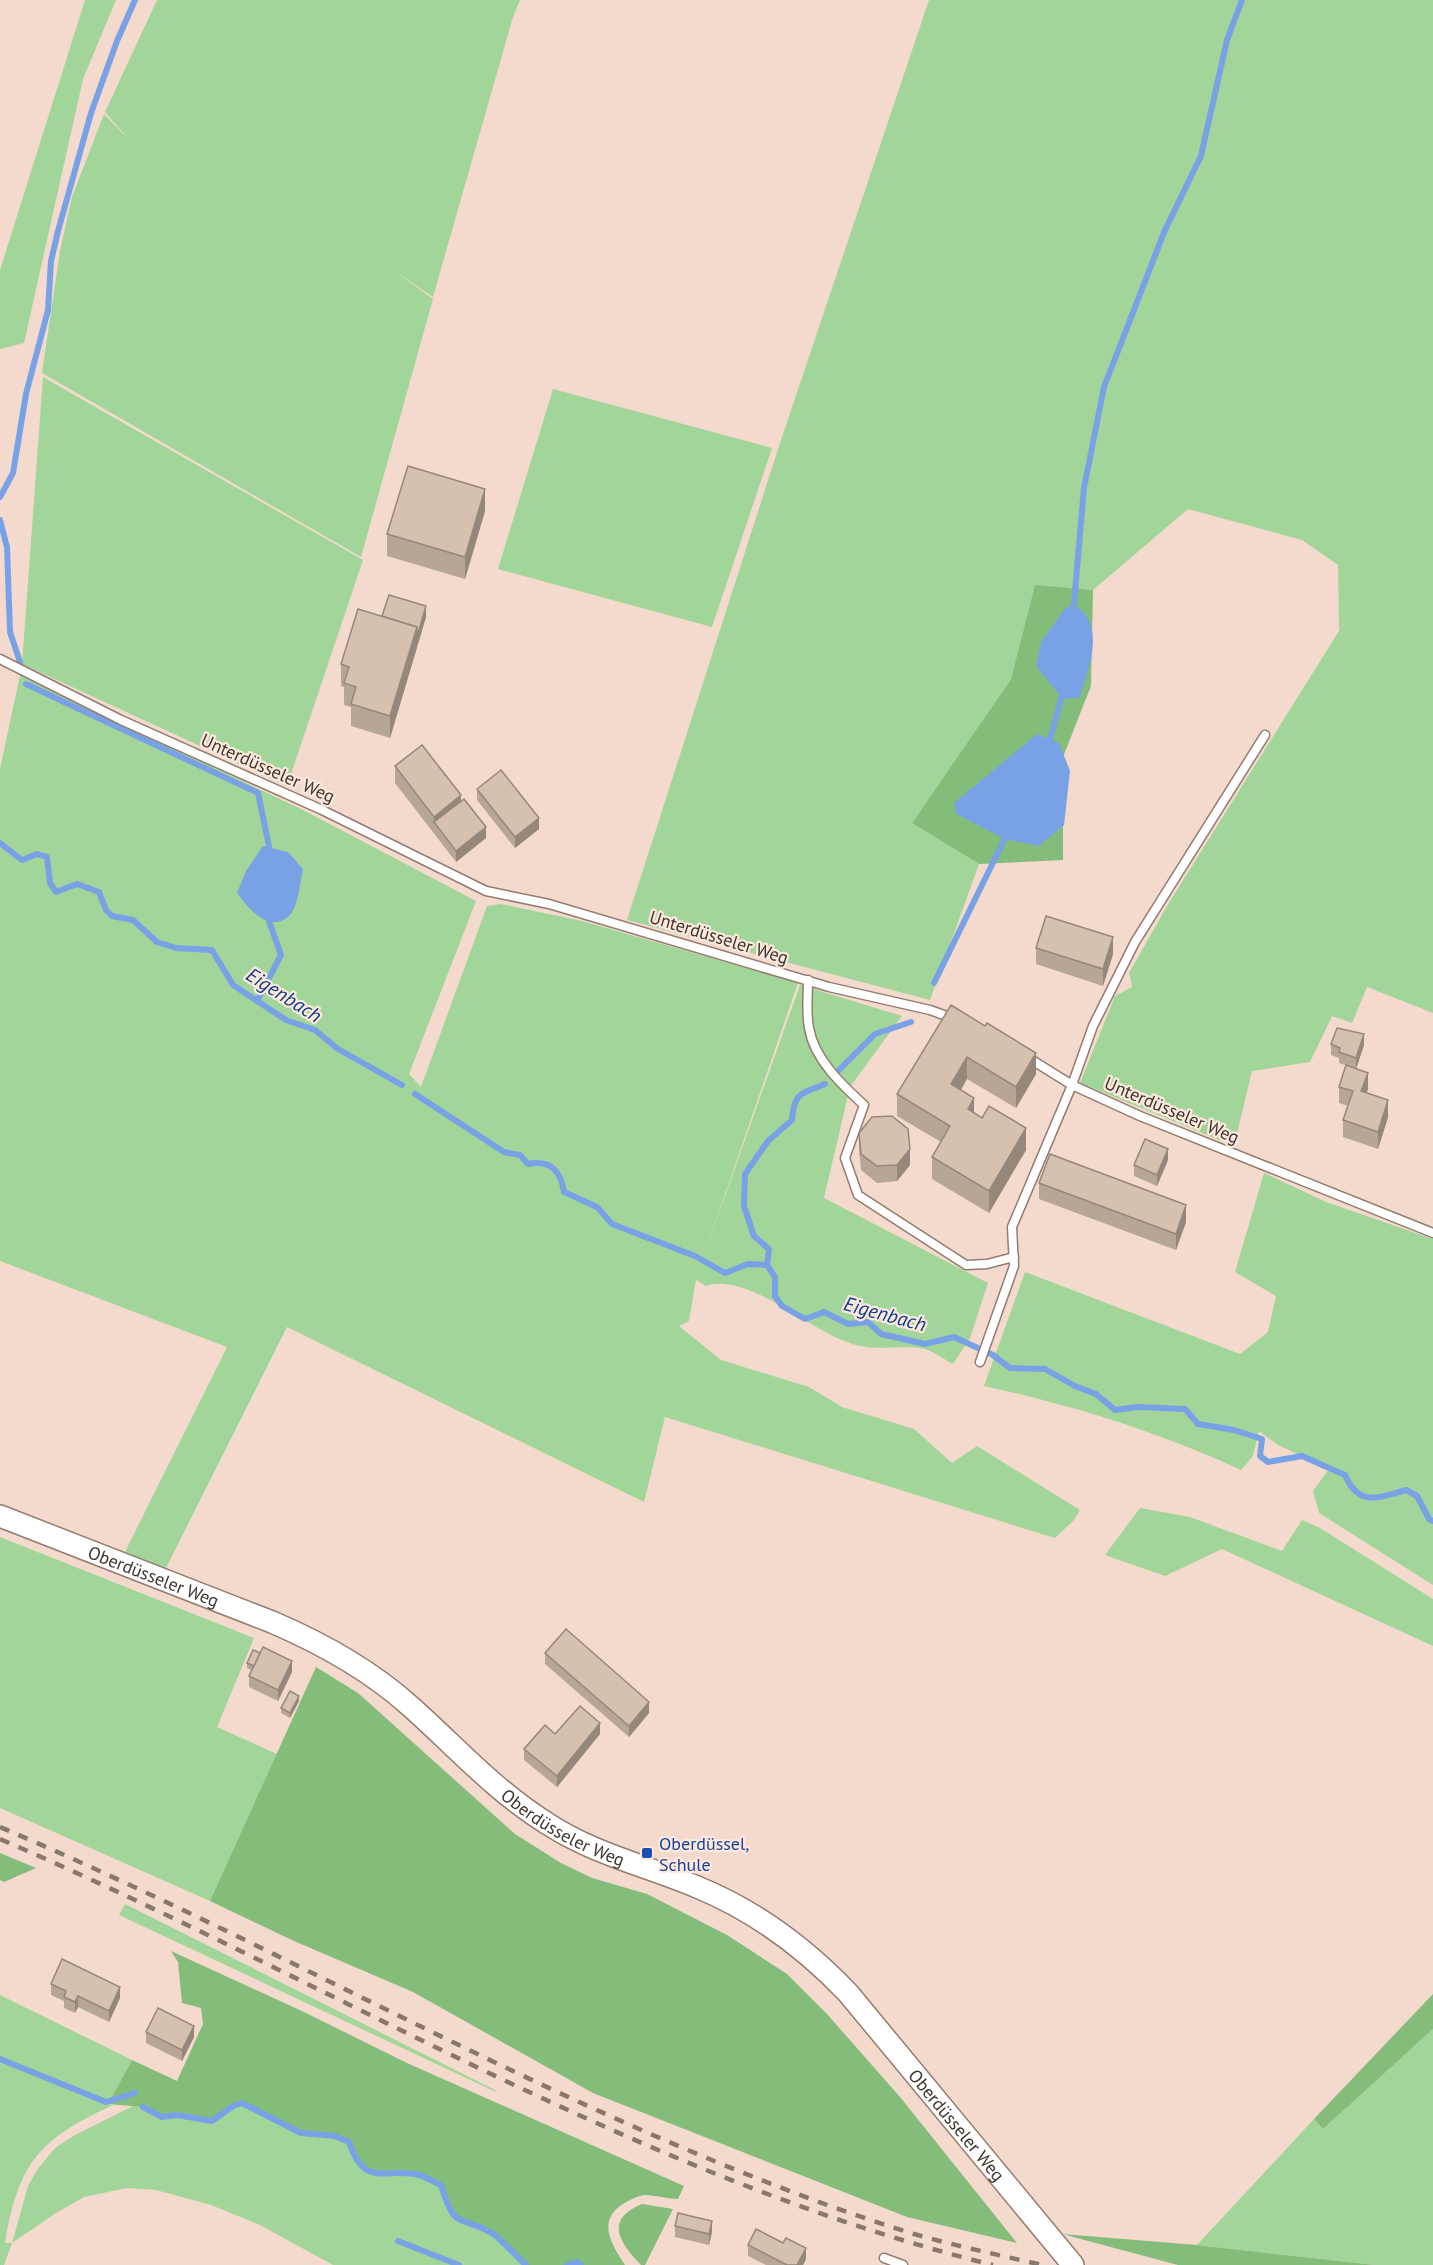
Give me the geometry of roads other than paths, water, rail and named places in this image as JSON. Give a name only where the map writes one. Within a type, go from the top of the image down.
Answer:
[{"type":"street","name":"Oberdüsseler Weg","points":[[0,1516],[272,1622],[314,1641],[387,1687],[483,1774],[545,1823],[592,1849],[716,1895],[784,1935],[848,1993],[1073,2265]]},
{"type":"lane","name":"Unterdüsseler Weg","points":[[0,659],[121,720],[320,809],[486,891],[549,903],[808,980],[930,1010],[960,1021]]},
{"type":"lane","points":[[980,1362],[1014,1266],[1012,1227],[1072,1085],[1093,1026],[1135,942],[1265,735]]},
{"type":"lane","points":[[808,980],[809,1028],[816,1051],[845,1088],[864,1105],[845,1158],[858,1195],[966,1264],[987,1264],[1014,1257]]},
{"type":"lane","name":"Unterdüsseler Weg","points":[[1016,1051],[1072,1085],[1151,1120],[1433,1233]]},
{"type":"lane","points":[[884,2258],[903,2265]]},
{"type":"water","points":[[1074,605],[1084,613],[1090,623],[1093,648],[1079,698],[1063,699],[1036,666],[1041,642],[1066,607]]},
{"type":"water","points":[[1037,734],[1059,743],[1070,771],[1064,825],[1039,846],[1005,839],[956,814],[954,803]]},
{"type":"water","points":[[263,846],[288,852],[303,869],[293,910],[290,915],[275,922],[267,921],[253,912],[237,893],[246,871]]},
{"type":"waterway","points":[[0,497],[13,473],[26,394],[48,310],[51,261],[58,231],[91,113],[117,41],[135,0]]},
{"type":"waterway","points":[[1073,614],[1084,488],[1104,387],[1165,230],[1201,156],[1227,40],[1242,0]]},
{"type":"waterway","points":[[0,520],[7,547],[10,632],[20,662]]},
{"type":"waterway","points":[[26,684],[258,793],[271,856]]},
{"type":"waterway","points":[[1048,746],[1063,692]]},
{"type":"waterway","points":[[934,983],[1007,834]]},
{"type":"waterway","name":"Eigenbach","points":[[0,843],[22,860],[37,854],[47,857],[50,883],[56,892],[77,884],[99,892],[106,910],[112,916],[133,920],[157,942],[176,948],[212,950],[233,985],[286,1020],[315,1030],[338,1049],[402,1085]]},
{"type":"waterway","points":[[257,1001],[281,955],[269,921],[270,914]]},
{"type":"waterway","points":[[839,1070],[875,1034],[911,1022]]},
{"type":"waterway","points":[[767,1265],[769,1249],[754,1236],[744,1206],[745,1174],[768,1141],[792,1120],[795,1104],[800,1095],[825,1084]]},
{"type":"waterway","name":"Eigenbach","points":[[415,1094],[504,1152],[520,1155],[528,1164],[549,1165],[560,1178],[564,1192],[597,1207],[612,1224],[695,1256],[725,1273],[748,1264],[767,1265],[775,1277],[775,1296],[782,1306],[805,1319],[824,1312],[848,1324],[868,1322],[881,1334],[925,1344],[954,1337],[993,1355],[1010,1368],[1045,1369],[1075,1386],[1096,1394],[1115,1410],[1137,1407],[1185,1409],[1198,1424],[1234,1430],[1262,1439],[1260,1456],[1268,1462],[1302,1456],[1345,1475],[1356,1492],[1370,1498],[1406,1490],[1417,1496],[1429,1519],[1433,1521]]},
{"type":"waterway","points":[[0,2059],[106,2102],[135,2093]]},
{"type":"waterway","points":[[143,2107],[162,2117],[177,2115],[212,2121],[233,2106],[242,2103],[301,2133],[335,2136],[349,2142],[355,2157],[369,2171],[419,2175],[441,2185],[454,2215],[495,2235],[526,2265]]},
{"type":"waterway","points":[[398,2241],[459,2265]]},
{"type":"waterway","points":[[567,2265],[577,2262],[581,2265]]},
{"type":"railway","points":[[0,1827],[96,1869],[472,2052],[662,2139],[836,2208],[914,2234],[1042,2265]]},
{"type":"railway","points":[[0,1839],[123,1895],[488,2073],[611,2129],[735,2182],[863,2228],[993,2265]]},
{"type":"place","name":"Oberdüssel, Schule","points":[[647,1853]]}]
